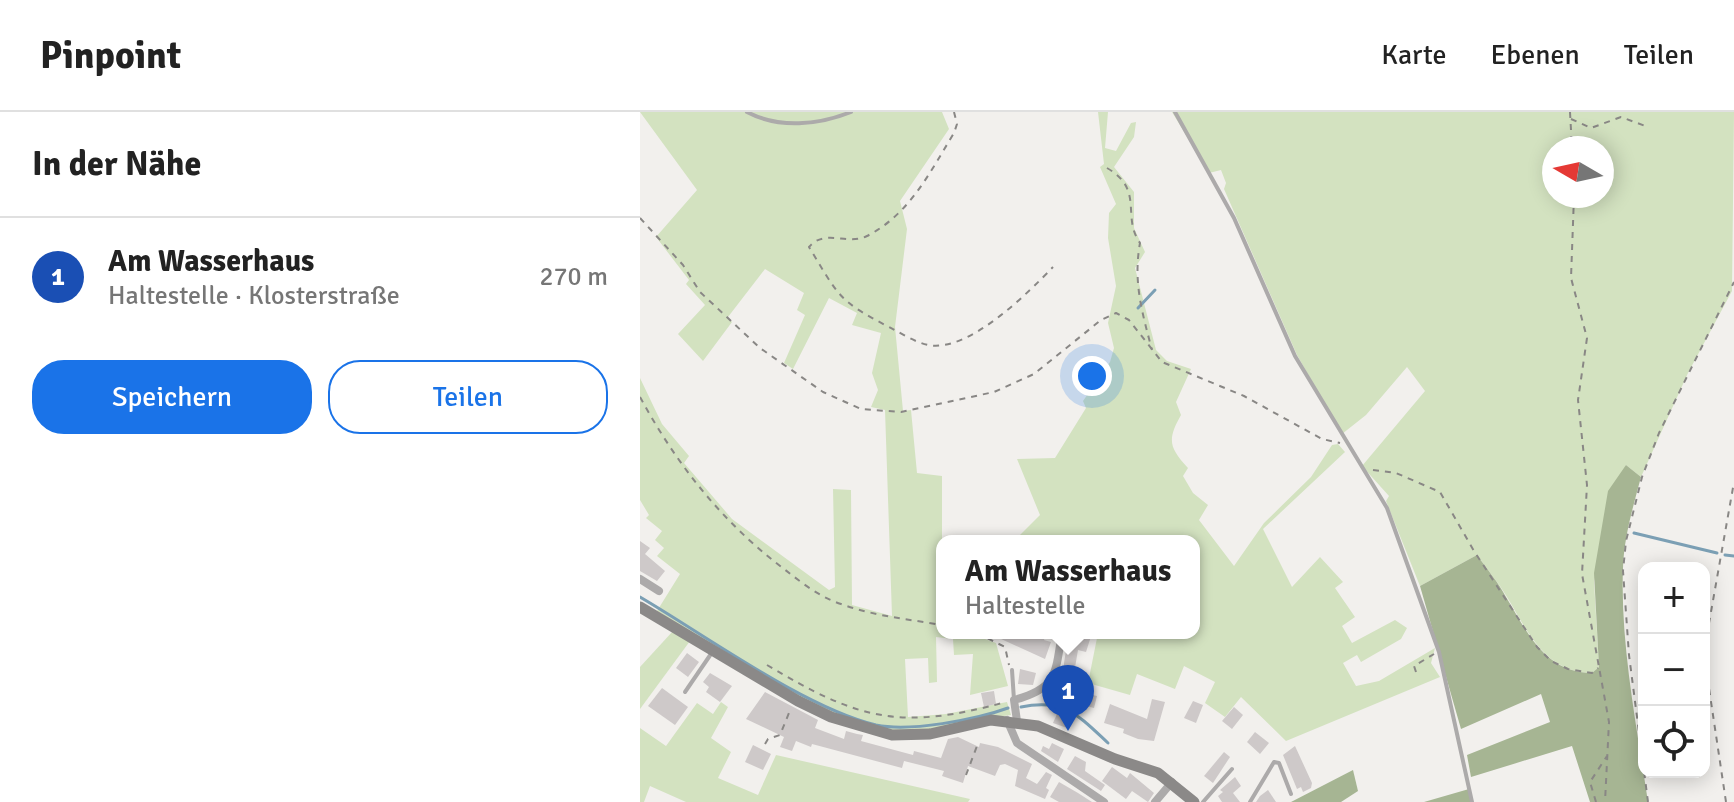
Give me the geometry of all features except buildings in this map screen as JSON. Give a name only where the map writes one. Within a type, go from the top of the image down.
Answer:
[{"type":"street","points":[[640,579],[659,591]]},
{"type":"street","points":[[640,607],[795,700],[831,717],[892,735],[912,736],[1013,719],[1158,773],[1194,802]]},
{"type":"street","points":[[1061,639],[1051,681],[1034,694],[1014,700],[1017,743],[1104,802]]},
{"type":"street","points":[[1155,802],[1172,782]]},
{"type":"lane","points":[[747,112],[775,121],[807,123],[851,112]]},
{"type":"lane","points":[[1175,112],[1234,218],[1295,356],[1387,508],[1435,639],[1459,729],[1472,802]]},
{"type":"lane","points":[[685,692],[713,651]]},
{"type":"lane","points":[[1011,671],[1014,700]]},
{"type":"lane","points":[[1250,802],[1274,762],[1279,763],[1291,794]]},
{"type":"lane","points":[[1203,802],[1232,769]]},
{"type":"path","points":[[954,112],[957,124],[954,133],[916,197],[867,236],[824,238],[815,240],[809,247],[835,291],[848,306],[911,339],[939,346],[961,341],[1002,315],[1053,267]]},
{"type":"path","points":[[1570,112],[1572,136]]},
{"type":"path","points":[[1571,119],[1591,128],[1621,117],[1648,127]]},
{"type":"path","points":[[1107,168],[1131,193],[1134,235],[1140,243],[1135,270],[1137,295],[1152,351]]},
{"type":"path","points":[[1574,208],[1571,278],[1587,338],[1578,400],[1587,485],[1582,574],[1609,722],[1605,802]]},
{"type":"path","points":[[640,218],[683,265],[700,292],[760,348],[823,392],[861,409],[901,412],[994,392],[1034,374],[1101,320],[1116,313],[1129,320],[1162,362],[1244,396],[1322,439],[1345,443]]},
{"type":"path","points":[[1648,802],[1629,655],[1623,571],[1626,541],[1642,477],[1659,433],[1734,282]]},
{"type":"path","points":[[640,397],[692,482],[731,524],[789,573],[838,603],[895,619],[936,624]]},
{"type":"path","points":[[1364,472],[1375,469],[1396,473],[1440,492],[1474,551],[1537,647],[1551,661],[1568,669],[1592,673],[1599,667]]},
{"type":"path","points":[[1726,802],[1708,689],[1706,640],[1734,482]]},
{"type":"path","points":[[989,639],[1005,647],[1011,671]]},
{"type":"path","points":[[1416,672],[1414,666],[1430,656]]},
{"type":"path","points":[[767,665],[841,706],[887,717],[945,714],[1014,700]]},
{"type":"path","points":[[765,744],[768,739],[780,735],[795,700]]},
{"type":"path","points":[[966,775],[977,746]]},
{"type":"path","points":[[1596,802],[1590,782],[1607,755]]},
{"type":"green space","points":[[640,112],[942,112],[949,129],[900,201],[907,229],[895,327],[903,411],[911,410],[917,473],[942,476],[942,535],[936,535],[937,682],[929,683],[928,658],[905,659],[908,717],[946,714],[1007,702],[1011,715],[908,731],[877,728],[845,719],[778,687],[657,611],[680,574],[657,556],[664,548],[655,540],[662,531],[646,518],[649,515],[640,500],[640,378],[662,424],[689,456],[684,463],[732,519],[829,590],[835,587],[833,489],[851,490],[852,605],[892,616],[885,410],[871,407],[878,390],[872,373],[881,333],[852,325],[857,313],[829,298],[793,369],[784,363],[805,315],[797,310],[804,293],[765,269],[728,317],[732,322],[703,361],[678,334],[705,305],[686,284],[689,280],[656,237],[697,190]]},
{"type":"green space","points":[[1098,112],[1108,112],[1105,148],[1116,151],[1131,123],[1136,122],[1134,137],[1114,167],[1134,192],[1134,228],[1145,252],[1135,268],[1156,350],[1167,361],[1191,369],[1176,402],[1181,415],[1172,443],[1188,468],[1183,476],[1193,493],[1208,505],[1199,520],[1234,566],[1264,523],[1311,477],[1332,445],[1338,444],[1345,452],[1263,529],[1292,587],[1320,557],[1343,582],[1335,588],[1355,617],[1342,626],[1352,643],[1395,620],[1407,628],[1401,639],[1361,662],[1357,655],[1343,663],[1356,686],[1379,681],[1435,648],[1431,663],[1440,677],[1286,741],[1241,697],[1225,717],[1205,703],[1215,682],[1184,666],[1175,689],[1137,674],[1130,695],[1088,683],[1097,639],[1200,639],[1200,535],[1020,535],[1040,515],[1017,459],[1055,458],[1086,408],[1083,401],[1110,362],[1114,348],[1108,323],[1116,286],[1108,238],[1109,213],[1116,204],[1100,167],[1104,164]]},
{"type":"green space","points":[[1172,112],[1734,112],[1732,291],[1688,373],[1641,477],[1626,465],[1594,581],[1599,667],[1592,673],[1562,666],[1540,648],[1477,555],[1420,586],[1386,501],[1389,496],[1362,466],[1425,391],[1407,367],[1366,415],[1342,434],[1297,355],[1224,189],[1226,183],[1221,170],[1209,173]]},
{"type":"green space","points":[[1626,465],[1641,477],[1625,545],[1623,597],[1630,685],[1638,737],[1638,778],[1644,778],[1648,802],[1590,802],[1572,746],[1471,777],[1467,755],[1550,722],[1541,694],[1461,729],[1420,586],[1477,555],[1539,648],[1562,666],[1592,673],[1599,667],[1594,573],[1608,491]]},
{"type":"green space","points":[[673,631],[690,641],[640,709],[640,667]]},
{"type":"green space","points":[[953,639],[985,639],[996,643],[1008,686],[970,695],[973,654],[954,655]]},
{"type":"green space","points":[[721,702],[728,707],[711,738],[731,752],[718,778],[758,795],[776,755],[970,799],[968,802],[686,802],[650,786],[644,802],[640,802],[640,728],[666,746],[697,703],[713,714]]},
{"type":"green space","points":[[1353,770],[1358,791],[1341,802],[1291,802]]},
{"type":"green space","points":[[1469,789],[1471,802],[1424,802]]},
{"type":"waterway","points":[[1138,308],[1155,290]]},
{"type":"waterway","points":[[1634,533],[1717,553]]},
{"type":"waterway","points":[[1725,555],[1734,556]]},
{"type":"waterway","points":[[640,597],[787,687],[848,716],[876,725],[906,727],[942,724],[1008,708]]},
{"type":"waterway","points":[[1021,707],[1060,707],[1079,717],[1108,743]]},
{"type":"place","name":"Am Wasserhaus","points":[[1068,731]]}]
